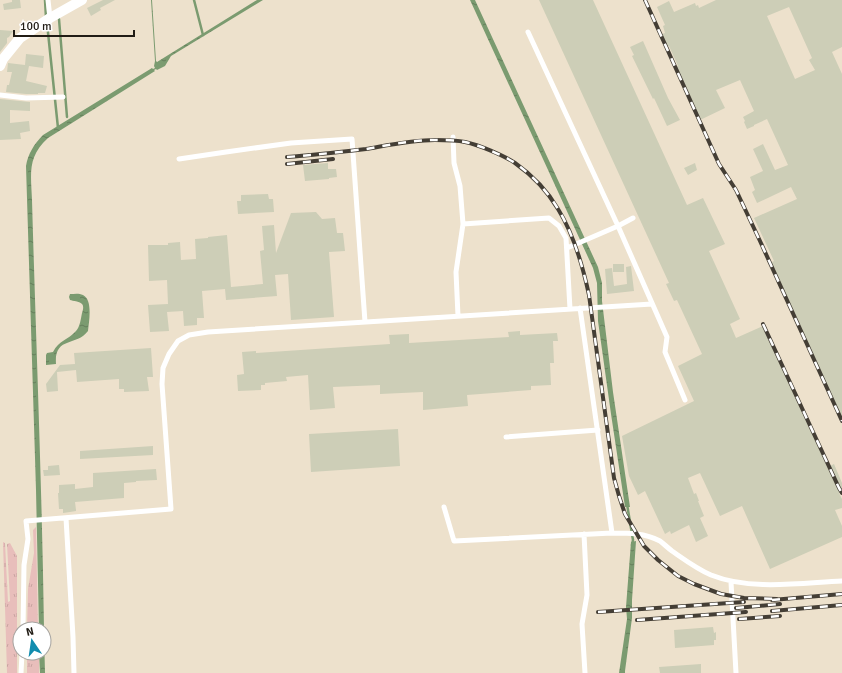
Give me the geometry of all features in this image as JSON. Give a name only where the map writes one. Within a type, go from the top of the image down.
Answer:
[{"type":"street","points":[[0,66],[3,59],[20,38],[50,18],[82,0]]},
{"type":"lane","points":[[48,0],[50,18]]},
{"type":"lane","points":[[528,32],[618,226],[667,338],[665,352],[685,400]]},
{"type":"lane","points":[[0,95],[26,98],[63,97]]},
{"type":"lane","points":[[453,137],[454,163],[460,186],[463,224],[456,272],[458,316]]},
{"type":"lane","points":[[179,159],[291,143],[352,139],[365,322]]},
{"type":"lane","points":[[463,224],[548,218],[559,226],[566,238],[570,309]]},
{"type":"lane","points":[[567,248],[633,218]]},
{"type":"lane","points":[[22,621],[24,565],[28,539],[26,521],[171,509],[162,384],[163,368],[169,354],[178,341],[189,335],[208,332],[652,304]]},
{"type":"lane","points":[[580,308],[612,533]]},
{"type":"lane","points":[[506,437],[598,430]]},
{"type":"lane","points":[[444,507],[454,541],[630,533],[645,535],[661,542],[695,567],[711,575],[731,582],[766,585],[842,581]]},
{"type":"lane","points":[[66,518],[74,673]]},
{"type":"lane","points":[[584,534],[587,595],[582,624],[585,673]]},
{"type":"lane","points":[[731,582],[736,673]]},
{"type":"lane","points":[[21,673],[22,661]]},
{"type":"green space","points":[[36,527],[38,621],[27,621],[28,589],[34,553],[33,530]]},
{"type":"green space","points":[[3,542],[5,543],[8,602],[10,601],[7,544],[10,543],[17,556],[17,621],[12,621],[12,661],[17,661],[17,673],[7,673]]},
{"type":"green space","points":[[27,661],[39,661],[39,673],[27,673]]},
{"type":"water","points":[[151,0],[157,62],[257,0],[263,0],[171,56],[165,66],[154,70],[155,71],[48,138],[36,152],[33,159],[31,182],[44,621],[39,621],[26,166],[32,149],[43,135],[152,68],[155,68]]},
{"type":"water","points":[[470,0],[475,0],[598,267],[602,283],[602,301],[613,392],[630,507],[625,507],[598,321],[597,283],[593,268]]},
{"type":"water","points":[[70,294],[83,295],[88,301],[90,311],[88,331],[78,339],[62,345],[58,349],[56,364],[46,365],[47,353],[53,352],[61,342],[76,331],[79,325],[83,306],[79,302],[70,300]]},
{"type":"water","points":[[636,541],[632,618],[625,673],[619,673],[627,619],[626,607],[631,542]]},
{"type":"water","points":[[39,661],[45,661],[45,673],[40,673]]},
{"type":"building","points":[[12,0],[20,0],[21,8],[4,10],[3,4],[12,2]]},
{"type":"building","points":[[103,0],[115,0],[100,8],[101,10],[91,16],[87,8]]},
{"type":"building","points":[[539,0],[593,0],[687,205],[703,198],[725,244],[709,251],[740,319],[730,324],[736,338],[763,326],[828,467],[834,464],[842,483],[842,492],[839,493],[842,499],[842,508],[835,510],[842,526],[842,537],[770,569],[742,506],[720,516],[700,473],[688,478],[694,494],[696,493],[699,501],[704,516],[700,518],[708,536],[696,542],[689,525],[671,534],[670,531],[665,534],[645,491],[638,495],[629,476],[622,436],[694,401],[678,366],[702,354],[677,300],[674,301],[666,284],[669,283]]},
{"type":"building","points":[[716,0],[842,0],[842,47],[832,52],[842,74],[842,420],[770,263],[774,261],[754,218],[797,199],[791,187],[757,203],[752,192],[755,190],[750,177],[763,171],[753,149],[763,144],[775,170],[788,165],[767,119],[747,129],[743,117],[754,111],[740,80],[716,90],[725,108],[700,120],[676,67],[678,66],[669,46],[667,47],[662,34],[665,33],[663,26],[665,25],[657,7],[669,1],[674,12],[695,3],[699,8]],"holes":[[[789,7],[812,58],[809,60],[815,70],[795,79],[767,16]]]},
{"type":"building","points":[[0,30],[13,31],[7,38],[7,43],[0,52]]},
{"type":"building","points":[[643,41],[668,98],[680,120],[667,126],[632,56],[634,55],[630,47]]},
{"type":"building","points":[[26,54],[44,56],[43,68],[29,66],[26,81],[47,86],[45,93],[26,94],[6,92],[12,72],[7,72],[8,63],[25,65]]},
{"type":"building","points":[[0,99],[30,102],[30,111],[10,110],[10,123],[29,121],[30,131],[20,133],[21,139],[0,140]]},
{"type":"building","points":[[328,163],[328,169],[336,169],[337,177],[305,181],[303,165]]},
{"type":"building","points":[[695,163],[697,170],[688,175],[684,168]]},
{"type":"building","points":[[268,194],[269,199],[273,199],[274,212],[238,214],[237,201],[241,201],[241,195]]},
{"type":"building","points":[[316,212],[322,219],[335,218],[337,233],[343,233],[345,251],[329,252],[334,317],[291,320],[288,274],[275,275],[277,296],[226,300],[225,289],[202,291],[204,318],[197,318],[197,325],[184,326],[183,311],[167,312],[169,331],[150,332],[148,305],[168,304],[167,280],[149,281],[148,245],[168,245],[168,243],[180,242],[181,260],[196,259],[195,239],[227,235],[231,287],[263,284],[260,251],[264,250],[262,226],[274,225],[276,253],[291,213]]},
{"type":"building","points":[[613,264],[624,264],[624,272],[613,272]]},
{"type":"building","points":[[631,266],[634,291],[607,294],[605,269],[612,268],[614,286],[627,284],[626,267]]},
{"type":"building","points":[[520,331],[520,335],[557,333],[558,341],[553,341],[554,363],[550,363],[551,385],[531,386],[531,390],[467,395],[468,406],[423,410],[423,392],[380,394],[380,385],[333,387],[335,408],[310,410],[308,375],[286,377],[287,381],[265,383],[265,385],[261,385],[261,390],[238,391],[237,375],[244,374],[242,352],[256,351],[256,353],[390,344],[389,335],[409,334],[409,343],[509,337],[508,332]]},
{"type":"building","points":[[151,348],[153,377],[147,377],[149,391],[124,392],[124,389],[119,389],[119,379],[77,382],[76,370],[57,372],[58,391],[47,392],[46,384],[60,365],[75,364],[74,353]]},
{"type":"building","points":[[398,429],[400,466],[311,472],[309,434]]},
{"type":"building","points":[[153,446],[153,455],[80,459],[80,451]]},
{"type":"building","points":[[59,465],[60,475],[44,476],[43,470],[48,470],[48,466]]},
{"type":"building","points":[[156,469],[157,480],[124,483],[124,498],[75,502],[76,511],[63,513],[63,509],[59,509],[59,485],[75,484],[75,489],[93,487],[93,473]]},
{"type":"building","points":[[713,627],[714,633],[716,632],[716,640],[714,640],[714,645],[675,648],[674,630]]},
{"type":"building","points":[[701,664],[701,673],[660,673],[659,667]]},
{"type":"waterway","points":[[45,0],[46,18]]},
{"type":"waterway","points":[[194,0],[203,35]]},
{"type":"waterway","points":[[59,19],[67,117]]},
{"type":"waterway","points":[[47,23],[58,128]]},
{"type":"waterway","points":[[627,504],[633,540],[632,545]]},
{"type":"railway","points":[[645,0],[719,164],[736,190],[842,421]]},
{"type":"railway","points":[[287,157],[366,149],[418,141],[454,140],[471,143],[498,154],[515,163],[527,173],[539,184],[558,209],[573,239],[581,262],[589,295],[614,478],[625,514],[644,546],[658,560],[678,576],[694,584],[721,594],[744,598],[777,599]]},
{"type":"railway","points":[[287,164],[333,159]]},
{"type":"railway","points":[[763,324],[842,493]]},
{"type":"railway","points":[[772,600],[842,594]]},
{"type":"railway","points":[[598,612],[744,602]]},
{"type":"railway","points":[[736,608],[780,604]]},
{"type":"railway","points":[[772,611],[842,605]]},
{"type":"railway","points":[[637,620],[746,612]]},
{"type":"railway","points":[[739,619],[780,616]]}]
